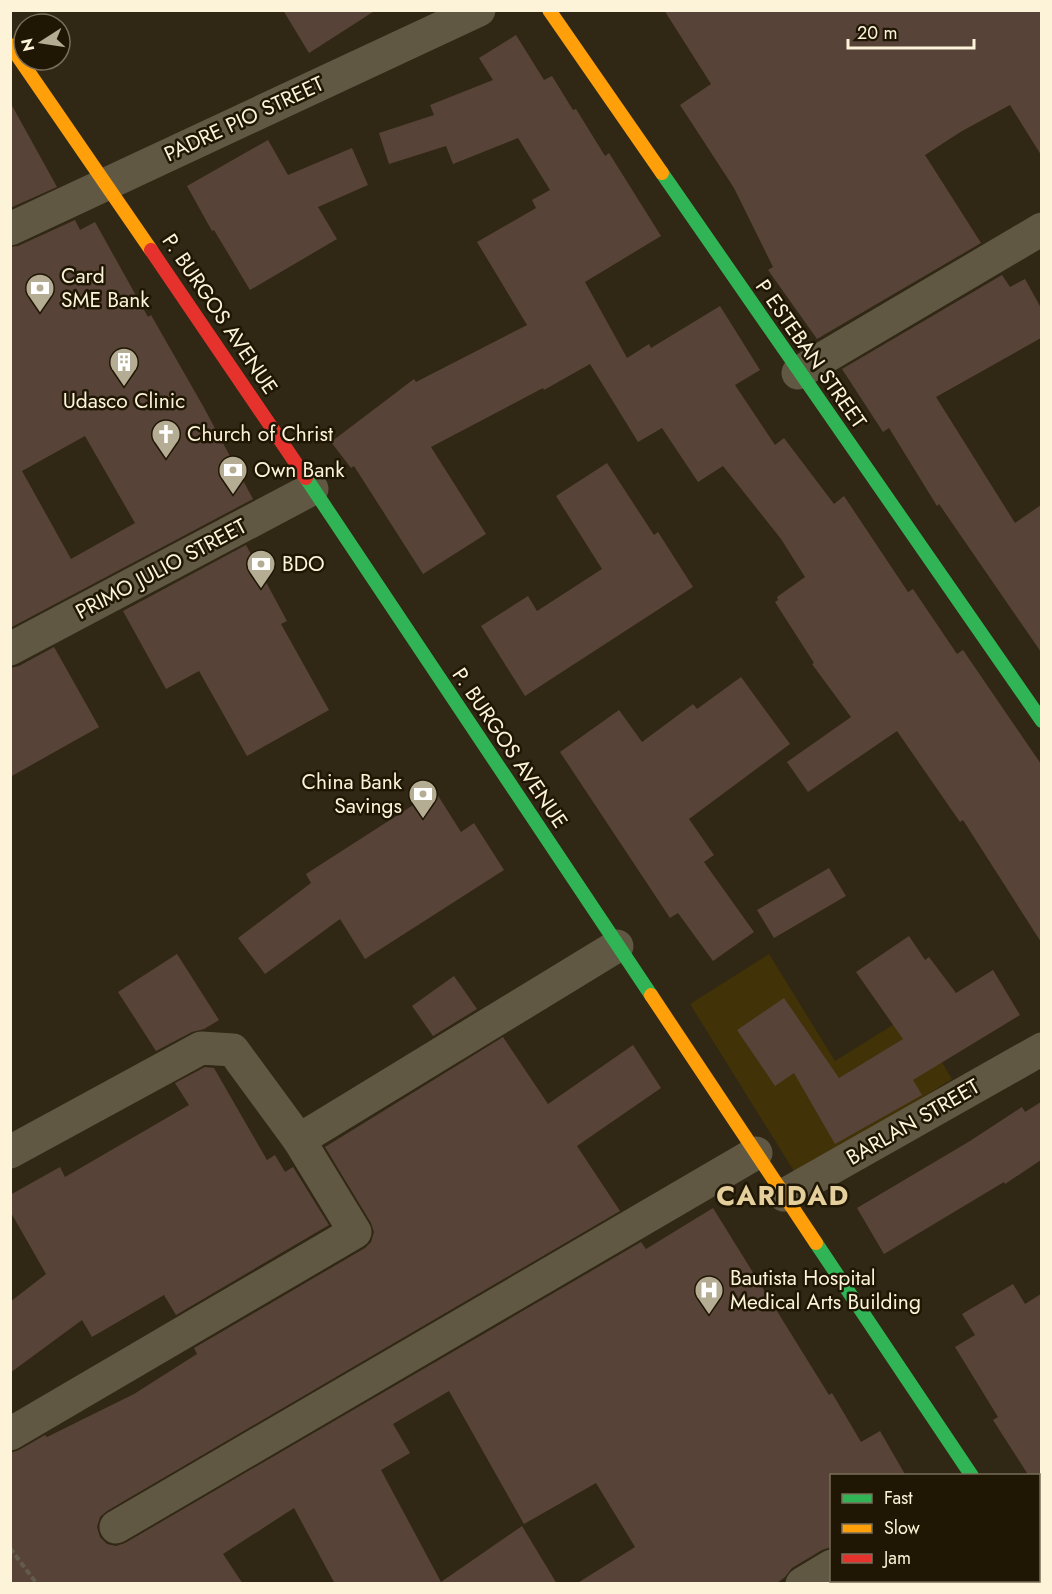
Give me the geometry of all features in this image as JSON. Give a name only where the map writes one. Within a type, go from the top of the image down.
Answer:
[{"type":"main road","name":"P ESTEBAN STREET","points":[[549,10],[798,373],[1041,721]]},
{"type":"main road","name":"P. BURGOS AVENUE","points":[[10,45],[312,489],[971,1474]]},
{"type":"street","name":"PADRE PIO STREET","points":[[10,229],[479,10]]},
{"type":"street","points":[[798,373],[1041,229]]},
{"type":"street","name":"PRIMO JULIO STREET","points":[[10,649],[312,489]]},
{"type":"street","points":[[299,1140],[617,946]]},
{"type":"street","points":[[10,1152],[201,1048],[233,1050],[299,1140],[355,1232],[10,1434]]},
{"type":"street","name":"BARLAN STREET","points":[[784,1195],[1041,1049]]},
{"type":"street","points":[[116,1527],[756,1153]]},
{"type":"street","points":[[802,1584],[830,1567]]},
{"type":"path","points":[[10,1548],[37,1584]]},
{"type":"shaded area","points":[[769,954],[835,1061],[912,1013],[952,1079],[797,1176],[690,1004]]},
{"type":"building","points":[[283,10],[376,10],[309,53]]},
{"type":"building","points":[[664,10],[1041,10],[1041,155],[1010,105],[962,131],[925,155],[981,243],[817,339],[768,270],[773,267],[734,188],[680,105],[711,84]]},
{"type":"building","points":[[516,35],[544,80],[552,76],[605,156],[609,153],[661,236],[585,282],[627,358],[649,344],[651,348],[720,306],[760,370],[735,385],[775,445],[784,438],[834,504],[844,496],[908,592],[913,589],[957,654],[963,650],[1041,764],[1041,942],[963,820],[960,822],[897,731],[808,792],[787,762],[851,717],[812,664],[814,663],[775,602],[778,600],[777,597],[805,577],[781,539],[723,466],[698,482],[662,428],[638,442],[590,364],[431,447],[486,534],[423,574],[354,466],[351,468],[331,442],[414,379],[416,382],[527,325],[477,242],[536,208],[532,200],[550,190],[518,138],[453,164],[446,146],[389,164],[379,133],[434,115],[430,105],[493,80],[479,58]]},
{"type":"building","points":[[10,102],[57,187],[10,208]]},
{"type":"building","points":[[268,140],[288,175],[352,148],[368,185],[318,207],[337,239],[250,290],[214,230],[212,231],[187,186]]},
{"type":"building","points":[[75,220],[80,230],[95,222],[148,317],[151,315],[203,406],[253,499],[10,628],[10,247],[18,246]],"holes":[[[85,436],[135,523],[71,559],[22,471]]]},
{"type":"building","points":[[1002,275],[1010,287],[1025,279],[1041,308],[1041,338],[936,397],[1015,523],[1041,505],[1041,652],[939,504],[937,506],[889,428],[883,432],[842,369]]},
{"type":"building","points":[[607,463],[654,535],[658,532],[693,587],[525,696],[481,626],[528,596],[537,611],[602,569],[556,496]]},
{"type":"building","points":[[246,545],[287,621],[281,624],[329,710],[247,756],[199,671],[166,689],[123,611]]},
{"type":"building","points":[[54,647],[99,727],[10,777],[10,668],[19,666]]},
{"type":"building","points":[[741,677],[790,744],[689,819],[714,855],[704,862],[754,932],[713,961],[678,913],[670,918],[560,752],[619,710],[642,742],[693,704],[697,709]]},
{"type":"building","points":[[435,791],[461,832],[474,823],[504,870],[365,959],[340,919],[265,974],[238,938],[311,883],[306,874]]},
{"type":"building","points":[[829,868],[846,896],[774,938],[757,910]]},
{"type":"building","points":[[909,936],[925,960],[929,957],[956,993],[993,970],[1020,1015],[913,1080],[922,1095],[835,1144],[794,1073],[775,1086],[737,1030],[784,998],[839,1078],[903,1039],[856,972]]},
{"type":"building","points":[[177,954],[219,1020],[156,1051],[118,992]]},
{"type":"building","points":[[454,976],[477,1009],[433,1036],[412,1006]]},
{"type":"building","points":[[503,1037],[548,1104],[633,1045],[661,1088],[577,1146],[620,1211],[107,1511],[100,1517],[97,1527],[100,1537],[107,1544],[116,1546],[125,1543],[641,1242],[646,1249],[713,1208],[829,1395],[832,1393],[861,1442],[880,1431],[905,1474],[830,1474],[830,1547],[792,1568],[776,1584],[576,1584],[635,1547],[596,1483],[524,1524],[449,1391],[393,1424],[410,1453],[381,1470],[441,1582],[522,1526],[557,1584],[335,1584],[294,1508],[223,1554],[243,1584],[10,1584],[10,1453],[134,1394],[197,1354],[194,1348],[365,1248],[371,1242],[374,1232],[371,1223],[325,1147]]},
{"type":"building","points":[[205,1067],[214,1068],[267,1160],[275,1155],[285,1172],[293,1167],[329,1225],[176,1315],[164,1295],[92,1337],[82,1320],[10,1373],[10,1302],[46,1274],[10,1211],[10,1195],[60,1167],[65,1177],[189,1105],[175,1083]]},
{"type":"building","points":[[1041,1102],[1041,1160],[1005,1184],[1004,1182],[884,1254],[857,1208],[970,1141],[1022,1107],[1025,1112]]},
{"type":"building","points":[[1013,1284],[1025,1304],[1041,1294],[1041,1495],[1040,1474],[1028,1474],[993,1420],[998,1417],[955,1347],[975,1335],[962,1314]]},
{"type":"traffic: fast","points":[[662,173],[1042,721]]},
{"type":"traffic: fast","points":[[306,478],[651,995]]},
{"type":"traffic: fast","points":[[816,1243],[971,1474]]},
{"type":"traffic: slow","points":[[549,10],[662,173]]},
{"type":"traffic: slow","points":[[10,45],[151,250]]},
{"type":"traffic: slow","points":[[651,995],[816,1243]]},
{"type":"traffic: jam","points":[[151,250],[306,478]]},
{"type":"place","name":"Card SME Bank","points":[[40,314]]},
{"type":"place","name":"Udasco Clinic","points":[[124,388]]},
{"type":"place","name":"Church of Christ","points":[[166,460]]},
{"type":"place","name":"Own Bank","points":[[233,496]]},
{"type":"place","name":"BDO","points":[[261,590]]},
{"type":"place","name":"China Bank Savings","points":[[423,820]]},
{"type":"place","name":"Bautista Hospital Medical Arts Building","points":[[709,1316]]},
{"type":"district","name":"CARIDAD","points":[[783,1196]]}]
